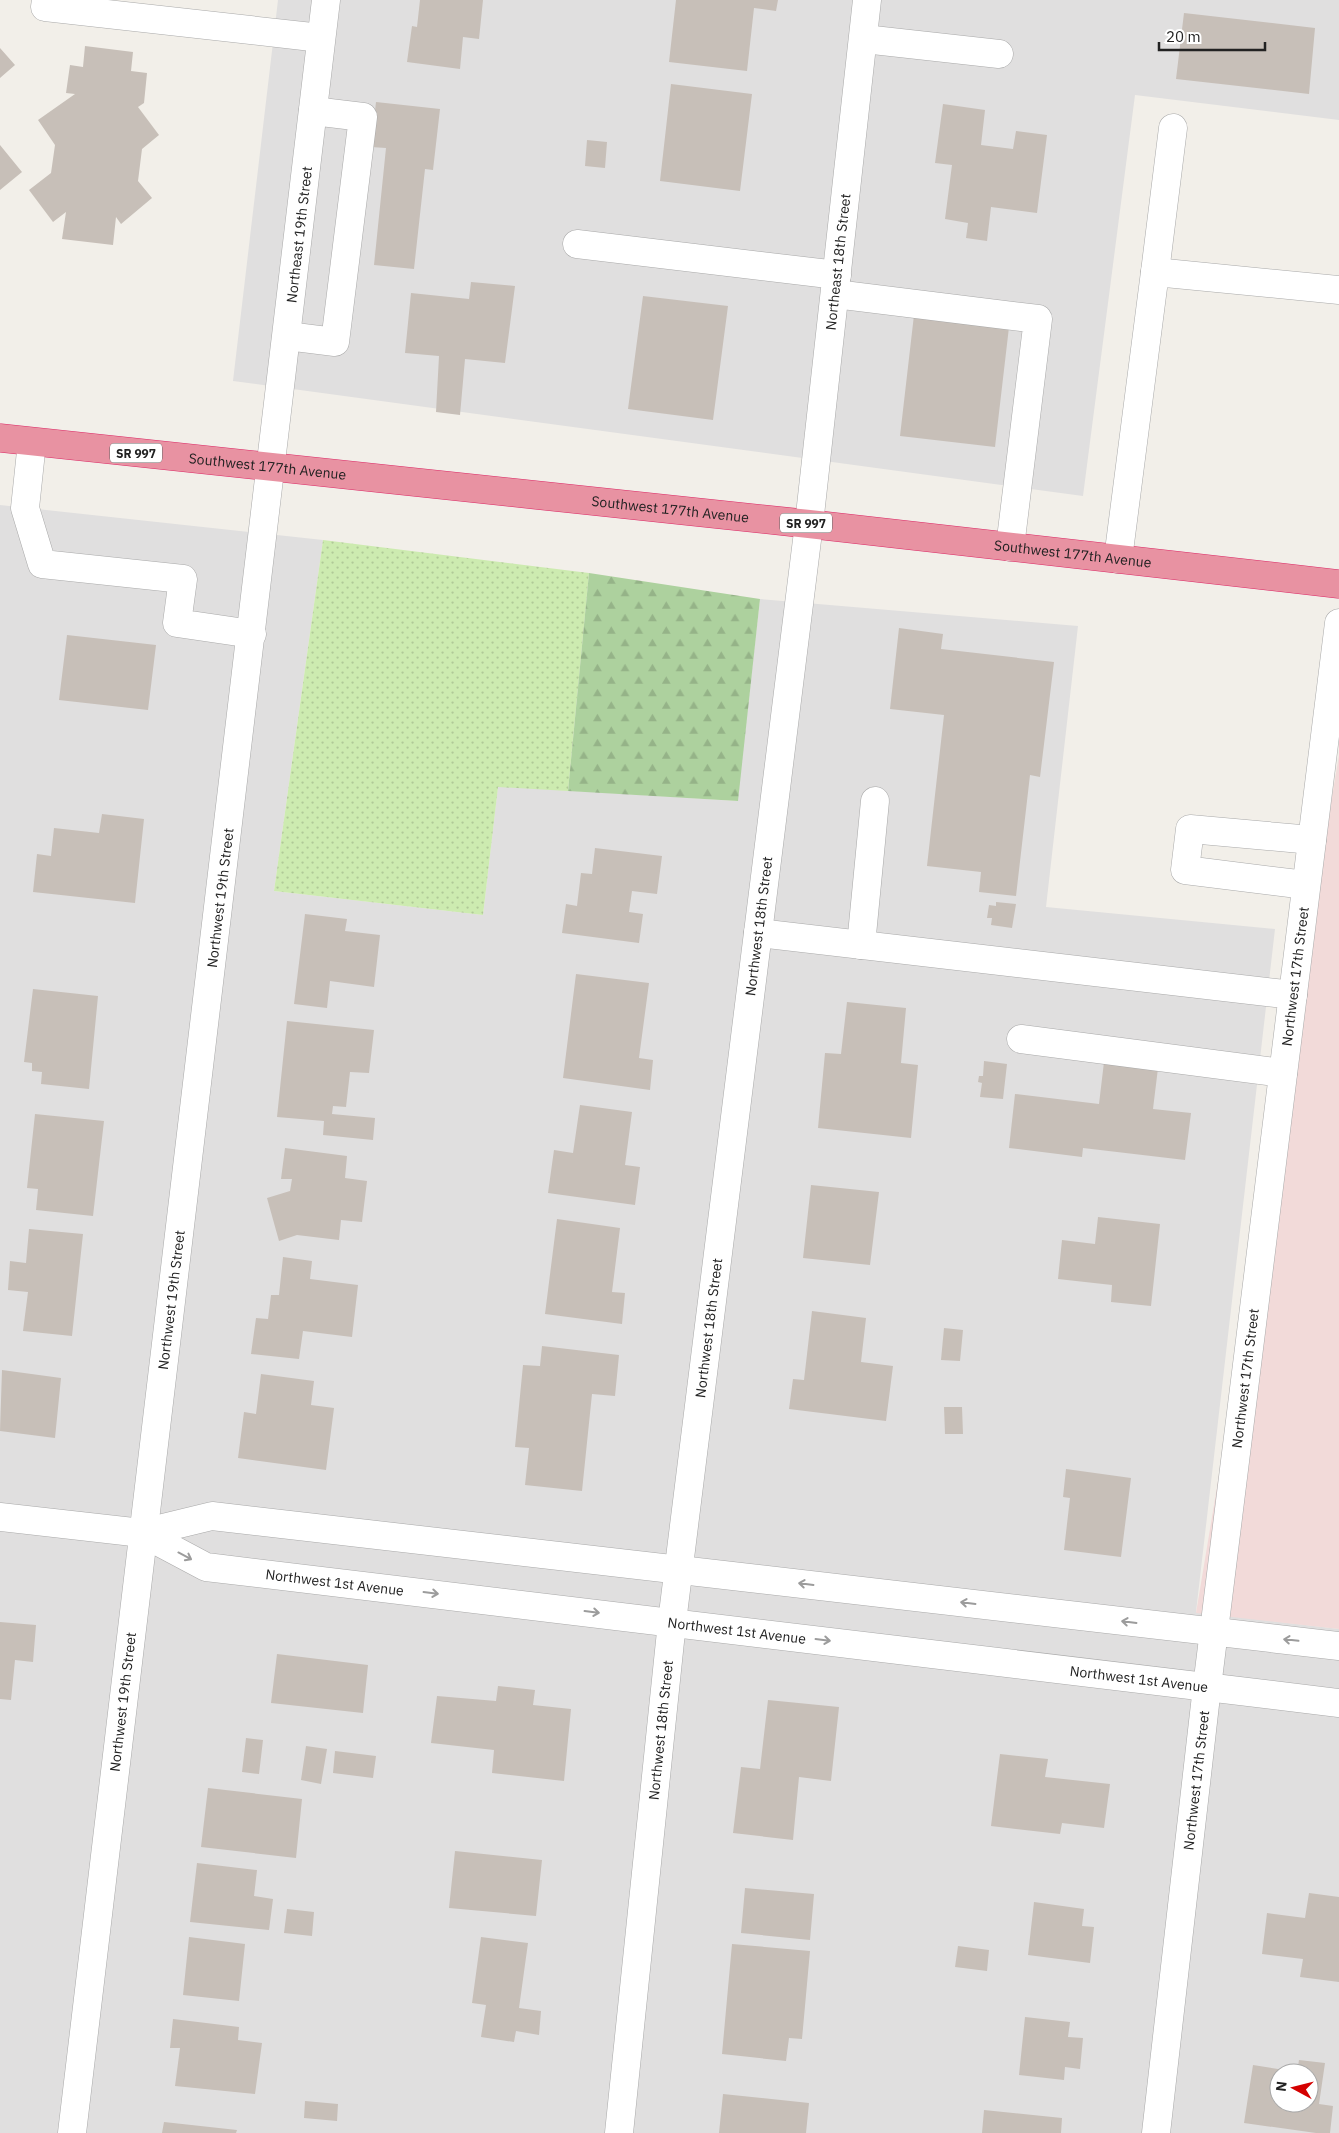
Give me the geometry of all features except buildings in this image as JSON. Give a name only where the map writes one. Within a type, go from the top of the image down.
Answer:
[{"type":"highway","name":"Southwest 177th Avenue","points":[[0,438],[809,524],[1339,584]]},
{"type":"street","points":[[46,0],[45,7],[173,10],[322,38]]},
{"type":"street","name":"Northeast 19th Street","points":[[273,468],[326,0]]},
{"type":"street","name":"Northeast 18th Street","points":[[809,524],[867,0]]},
{"type":"street","points":[[864,39],[1000,54]]},
{"type":"street","points":[[287,336],[335,342],[363,117],[313,111]]},
{"type":"street","points":[[1118,559],[1173,128]]},
{"type":"street","points":[[578,244],[836,284],[1038,319],[1010,547]]},
{"type":"street","points":[[1155,272],[1339,290]]},
{"type":"street","points":[[32,442],[25,508],[42,564],[183,579],[177,623],[252,634]]},
{"type":"street","name":"Northwest 19th Street","points":[[72,2133],[142,1534],[273,468]]},
{"type":"street","name":"Northwest 18th Street","points":[[619,2133],[672,1622],[809,524]]},
{"type":"street","name":"Northwest 17th Street","points":[[1156,2133],[1207,1687],[1339,623]]},
{"type":"street","points":[[861,945],[875,801]]},
{"type":"street","points":[[1306,885],[1185,870],[1190,830],[1312,840]]},
{"type":"street","points":[[758,933],[1293,995]]},
{"type":"street","points":[[1021,1039],[1283,1072]]},
{"type":"street","name":"Northwest 1st Avenue","points":[[142,1534],[212,1516],[1339,1646]]},
{"type":"street","name":"Northwest 1st Avenue","points":[[0,1517],[142,1534],[206,1567],[1339,1703]]},
{"type":"shaded area","points":[[278,0],[1339,0],[1339,120],[1135,95],[1083,496],[233,381]]},
{"type":"shaded area","points":[[0,505],[323,540],[274,891],[483,915],[498,786],[737,801],[760,599],[1078,626],[1046,907],[1275,929],[1196,1612],[1339,1629],[1339,2133],[0,2133]]},
{"type":"shaded area","points":[[1339,755],[1339,1629],[1196,1613]]},
{"type":"green space","points":[[323,540],[589,573],[568,791],[498,787],[483,915],[274,891]]},
{"type":"green space","points":[[589,573],[760,599],[738,801],[568,791]]}]
